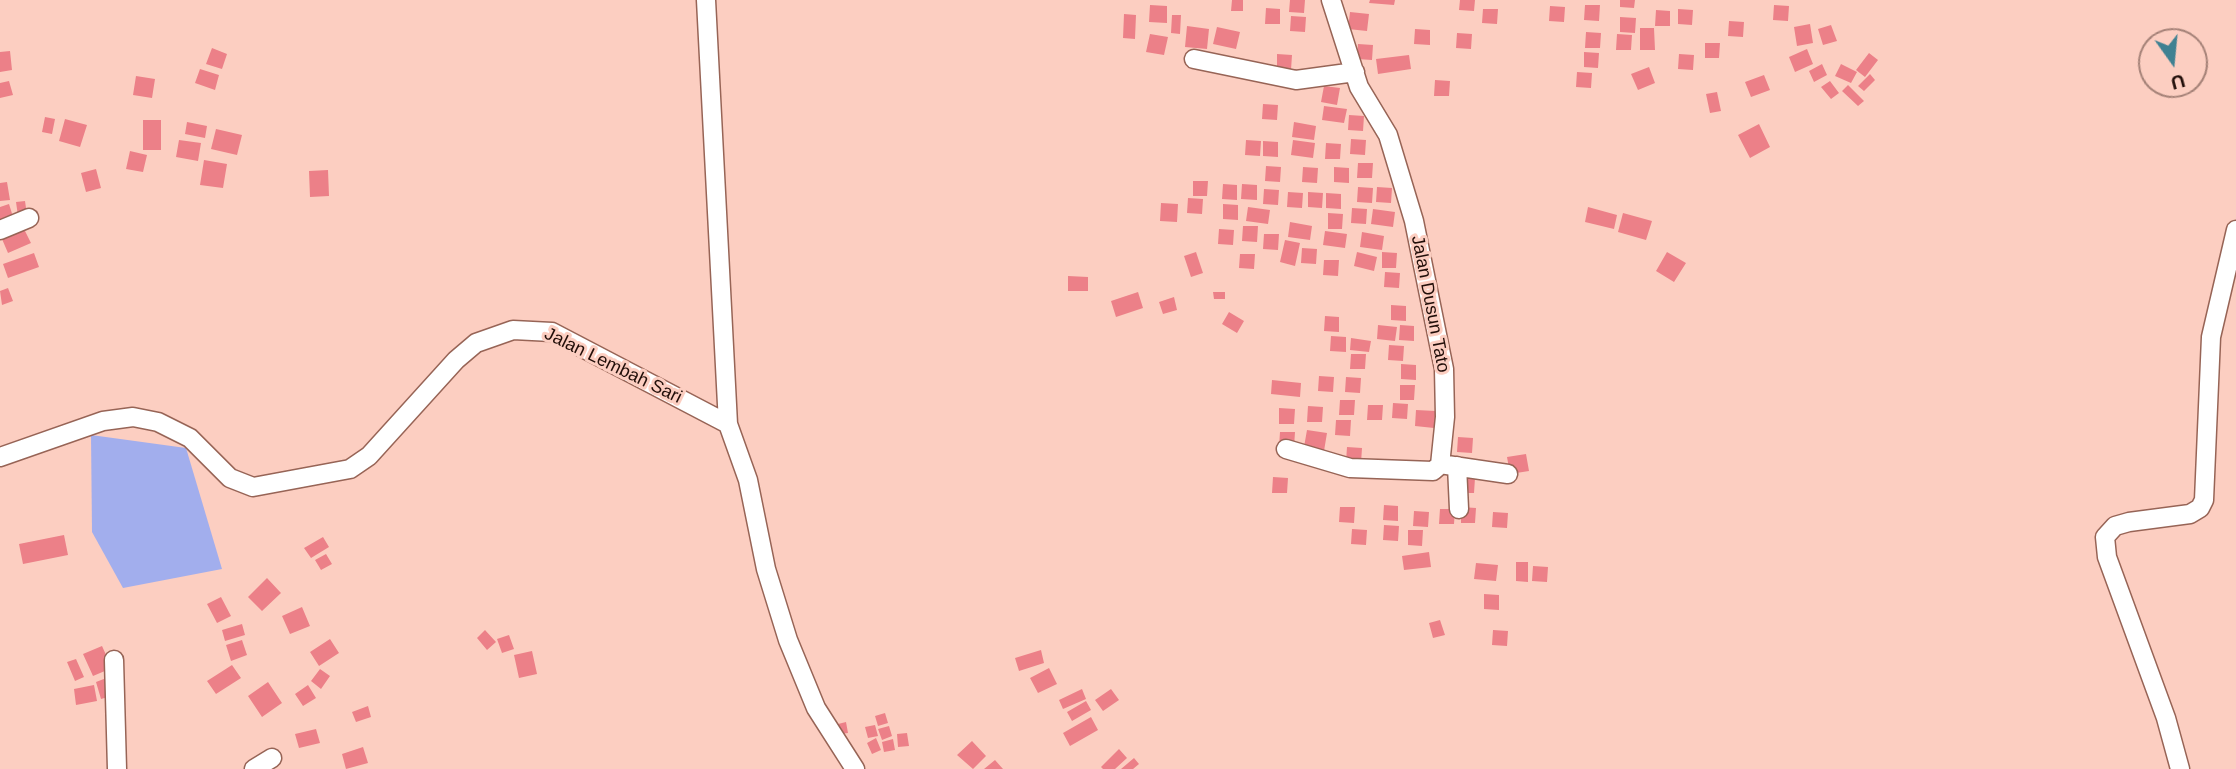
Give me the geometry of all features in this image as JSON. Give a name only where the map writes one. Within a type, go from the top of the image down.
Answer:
[{"type":"street","points":[[706,0],[728,424],[748,480],[766,569],[788,640],[816,708],[855,769]]},
{"type":"street","name":"Jalan Dusun Tato","points":[[1331,0],[1359,87],[1388,135],[1414,221],[1431,295],[1446,393],[1449,465],[1459,509]]},
{"type":"street","points":[[1194,58],[1296,80],[1355,72]]},
{"type":"street","points":[[0,230],[29,218]]},
{"type":"street","points":[[2180,769],[2166,718],[2107,557],[2105,537],[2115,526],[2129,522],[2190,514],[2200,508],[2204,500],[2211,337],[2236,230]]},
{"type":"street","name":"Jalan Lembah Sari","points":[[0,457],[113,418],[133,417],[158,422],[190,438],[230,478],[253,487],[350,469],[369,456],[466,351],[488,337],[526,329],[552,332],[728,424]]},
{"type":"street","points":[[1286,449],[1331,464],[1362,469],[1433,471],[1449,465],[1508,474]]},
{"type":"street","points":[[114,660],[117,769]]},
{"type":"street","points":[[254,769],[272,758]]},
{"type":"shaded area","points":[[91,435],[186,448],[222,569],[123,588],[92,532]]},
{"type":"building","points":[[1232,0],[1243,0],[1243,11],[1231,11]]},
{"type":"building","points":[[1290,0],[1305,0],[1304,13],[1289,12]]},
{"type":"building","points":[[1370,0],[1395,0],[1394,5],[1369,3]]},
{"type":"building","points":[[1460,0],[1475,0],[1474,11],[1459,10]]},
{"type":"building","points":[[1620,0],[1635,0],[1634,8],[1620,7]]},
{"type":"building","points":[[1150,5],[1167,6],[1167,23],[1149,22]]},
{"type":"building","points":[[1585,5],[1600,5],[1599,21],[1584,20]]},
{"type":"building","points":[[1774,5],[1789,6],[1788,21],[1773,20]]},
{"type":"building","points":[[1550,6],[1565,7],[1564,22],[1549,21]]},
{"type":"building","points":[[1266,8],[1280,9],[1280,24],[1265,24]]},
{"type":"building","points":[[1483,9],[1498,9],[1497,24],[1482,23]]},
{"type":"building","points":[[1678,9],[1693,10],[1692,25],[1678,24]]},
{"type":"building","points":[[1656,10],[1670,11],[1670,26],[1655,26]]},
{"type":"building","points":[[1350,12],[1369,14],[1367,31],[1348,29]]},
{"type":"building","points":[[1124,14],[1136,15],[1135,39],[1123,38]]},
{"type":"building","points":[[1172,15],[1181,15],[1180,34],[1171,33]]},
{"type":"building","points":[[1291,16],[1306,17],[1305,32],[1290,31]]},
{"type":"building","points":[[1620,17],[1636,18],[1635,33],[1620,32]]},
{"type":"building","points":[[1729,21],[1744,22],[1743,37],[1728,36]]},
{"type":"building","points":[[1810,24],[1813,43],[1797,46],[1794,27]]},
{"type":"building","points":[[1831,25],[1837,41],[1823,45],[1818,29]]},
{"type":"building","points":[[1187,26],[1209,29],[1207,49],[1185,47]]},
{"type":"building","points":[[1217,27],[1240,32],[1236,49],[1213,44]]},
{"type":"building","points":[[1640,28],[1654,28],[1655,50],[1640,50]]},
{"type":"building","points":[[1415,29],[1430,30],[1430,45],[1414,44]]},
{"type":"building","points":[[1586,32],[1601,33],[1600,48],[1585,48]]},
{"type":"building","points":[[1457,33],[1472,34],[1471,49],[1456,48]]},
{"type":"building","points":[[1150,34],[1168,37],[1164,55],[1146,52]]},
{"type":"building","points":[[1617,34],[1632,35],[1631,50],[1616,50]]},
{"type":"building","points":[[1705,43],[1720,43],[1719,58],[1705,58]]},
{"type":"building","points":[[1358,44],[1373,45],[1372,60],[1357,59]]},
{"type":"building","points":[[212,48],[227,54],[222,69],[206,64]]},
{"type":"building","points":[[1807,49],[1813,64],[1795,72],[1789,57]]},
{"type":"building","points":[[10,51],[12,70],[0,72],[0,52]]},
{"type":"building","points":[[1584,52],[1599,53],[1598,68],[1584,67]]},
{"type":"building","points":[[1869,53],[1878,60],[1865,77],[1856,70]]},
{"type":"building","points":[[1277,54],[1292,55],[1291,70],[1277,69]]},
{"type":"building","points":[[1679,54],[1694,55],[1693,70],[1678,69]]},
{"type":"building","points":[[1409,55],[1411,69],[1378,74],[1376,59]]},
{"type":"building","points":[[1822,64],[1827,75],[1814,82],[1809,71]]},
{"type":"building","points":[[1841,64],[1857,72],[1851,83],[1835,76]]},
{"type":"building","points":[[1649,67],[1655,83],[1638,90],[1631,74]]},
{"type":"building","points":[[200,69],[219,75],[215,90],[195,83]]},
{"type":"building","points":[[1577,72],[1592,73],[1591,88],[1576,87]]},
{"type":"building","points":[[1870,74],[1875,80],[1864,91],[1858,86]]},
{"type":"building","points":[[1764,75],[1770,90],[1751,97],[1745,82]]},
{"type":"building","points":[[136,76],[155,79],[152,98],[133,95]]},
{"type":"building","points":[[1435,80],[1450,81],[1449,96],[1434,96]]},
{"type":"building","points":[[9,81],[13,95],[0,98],[0,83]]},
{"type":"building","points":[[1830,81],[1839,93],[1831,99],[1821,87]]},
{"type":"building","points":[[1848,85],[1864,101],[1858,106],[1842,91]]},
{"type":"building","points":[[1324,86],[1340,88],[1337,105],[1321,102]]},
{"type":"building","points":[[1717,92],[1721,111],[1710,113],[1706,94]]},
{"type":"building","points":[[1263,104],[1278,105],[1277,120],[1262,119]]},
{"type":"building","points":[[1324,106],[1347,109],[1344,123],[1322,120]]},
{"type":"building","points":[[1349,115],[1364,116],[1363,131],[1348,130]]},
{"type":"building","points":[[45,117],[55,119],[52,134],[42,132]]},
{"type":"building","points":[[65,119],[87,125],[80,147],[59,141]]},
{"type":"building","points":[[143,120],[161,120],[161,150],[143,150]]},
{"type":"building","points":[[187,122],[207,126],[205,138],[185,134]]},
{"type":"building","points":[[1294,122],[1316,126],[1314,140],[1292,137]]},
{"type":"building","points":[[1759,124],[1770,147],[1750,158],[1738,135]]},
{"type":"building","points":[[216,129],[242,135],[237,155],[211,149]]},
{"type":"building","points":[[1351,139],[1366,140],[1365,155],[1350,154]]},
{"type":"building","points":[[179,140],[201,143],[198,161],[176,157]]},
{"type":"building","points":[[1246,140],[1261,141],[1260,156],[1245,155]]},
{"type":"building","points":[[1293,140],[1315,143],[1313,158],[1291,155]]},
{"type":"building","points":[[1263,141],[1278,142],[1278,157],[1263,156]]},
{"type":"building","points":[[1326,143],[1341,144],[1340,159],[1325,159]]},
{"type":"building","points":[[130,151],[147,155],[143,172],[126,169]]},
{"type":"building","points":[[204,160],[227,164],[223,188],[200,185]]},
{"type":"building","points":[[1358,163],[1373,163],[1372,178],[1357,178]]},
{"type":"building","points":[[1266,166],[1281,167],[1280,182],[1265,181]]},
{"type":"building","points":[[1303,167],[1318,168],[1317,183],[1302,182]]},
{"type":"building","points":[[1334,167],[1349,168],[1349,183],[1334,182]]},
{"type":"building","points":[[96,169],[101,188],[86,192],[81,173]]},
{"type":"building","points":[[328,170],[329,196],[310,197],[309,171]]},
{"type":"building","points":[[1193,181],[1208,181],[1207,196],[1193,196]]},
{"type":"building","points":[[7,182],[10,200],[0,201],[0,183]]},
{"type":"building","points":[[1223,184],[1237,185],[1237,200],[1222,199]]},
{"type":"building","points":[[1242,184],[1257,185],[1257,200],[1241,199]]},
{"type":"building","points":[[1358,187],[1373,188],[1372,203],[1357,202]]},
{"type":"building","points":[[1377,187],[1392,188],[1391,203],[1376,202]]},
{"type":"building","points":[[1264,189],[1279,190],[1278,205],[1263,204]]},
{"type":"building","points":[[1288,192],[1303,193],[1302,208],[1287,207]]},
{"type":"building","points":[[1308,192],[1323,193],[1322,208],[1308,207]]},
{"type":"building","points":[[1326,193],[1341,194],[1341,209],[1326,208]]},
{"type":"building","points":[[1188,198],[1203,199],[1202,214],[1187,213]]},
{"type":"building","points":[[25,201],[27,215],[18,216],[16,202]]},
{"type":"building","points":[[1161,203],[1178,204],[1177,222],[1160,221]]},
{"type":"building","points":[[9,204],[14,220],[0,224],[0,207]]},
{"type":"building","points":[[1223,204],[1238,205],[1238,220],[1223,219]]},
{"type":"building","points":[[1248,207],[1270,210],[1268,224],[1246,221]]},
{"type":"building","points":[[1588,207],[1617,215],[1614,229],[1585,222]]},
{"type":"building","points":[[1352,208],[1367,209],[1366,224],[1351,223]]},
{"type":"building","points":[[1373,209],[1395,212],[1393,227],[1371,224]]},
{"type":"building","points":[[1328,213],[1343,214],[1342,229],[1328,229]]},
{"type":"building","points":[[1623,213],[1652,221],[1646,240],[1618,232]]},
{"type":"building","points":[[1290,222],[1312,226],[1310,240],[1288,237]]},
{"type":"building","points":[[1243,226],[1258,226],[1257,242],[1242,241]]},
{"type":"building","points":[[24,229],[31,243],[8,253],[2,239]]},
{"type":"building","points":[[1219,229],[1234,230],[1233,245],[1218,244]]},
{"type":"building","points":[[1325,231],[1347,234],[1345,248],[1323,245]]},
{"type":"building","points":[[1362,232],[1384,236],[1382,250],[1360,247]]},
{"type":"building","points":[[1264,234],[1279,234],[1278,250],[1263,249]]},
{"type":"building","points":[[1285,240],[1300,243],[1295,266],[1280,262]]},
{"type":"building","points":[[1302,248],[1317,249],[1316,264],[1301,263]]},
{"type":"building","points":[[1196,252],[1203,273],[1191,277],[1184,256]]},
{"type":"building","points":[[1357,252],[1377,257],[1374,271],[1354,266]]},
{"type":"building","points":[[1382,252],[1397,253],[1396,268],[1382,268]]},
{"type":"building","points":[[1667,252],[1686,263],[1674,282],[1656,271]]},
{"type":"building","points":[[34,253],[39,267],[8,278],[3,264]]},
{"type":"building","points":[[1240,254],[1255,254],[1254,269],[1239,268]]},
{"type":"building","points":[[1324,260],[1339,260],[1338,276],[1323,275]]},
{"type":"building","points":[[1385,272],[1400,273],[1399,288],[1384,287]]},
{"type":"building","points":[[1068,276],[1088,277],[1088,291],[1068,291]]},
{"type":"building","points":[[8,288],[13,301],[2,305],[0,291]]},
{"type":"building","points":[[1138,292],[1143,308],[1116,317],[1111,301]]},
{"type":"building","points":[[1213,292],[1225,292],[1225,299],[1214,299]]},
{"type":"building","points":[[1174,297],[1177,310],[1163,314],[1159,302]]},
{"type":"building","points":[[1391,305],[1406,306],[1406,321],[1391,320]]},
{"type":"building","points":[[1229,312],[1244,321],[1237,333],[1222,324]]},
{"type":"building","points":[[1325,316],[1339,317],[1339,332],[1324,331]]},
{"type":"building","points":[[1378,325],[1397,327],[1395,341],[1377,339]]},
{"type":"building","points":[[1400,325],[1414,326],[1414,341],[1399,340]]},
{"type":"building","points":[[1331,336],[1346,337],[1346,352],[1330,351]]},
{"type":"building","points":[[1351,338],[1371,341],[1369,352],[1350,350]]},
{"type":"building","points":[[1389,345],[1404,346],[1403,361],[1388,360]]},
{"type":"building","points":[[1351,354],[1366,354],[1365,369],[1350,369]]},
{"type":"building","points":[[1401,364],[1416,365],[1416,380],[1401,379]]},
{"type":"building","points":[[1319,376],[1334,377],[1333,392],[1318,391]]},
{"type":"building","points":[[1346,377],[1361,378],[1360,393],[1345,392]]},
{"type":"building","points":[[1272,380],[1301,383],[1300,397],[1271,394]]},
{"type":"building","points":[[1400,385],[1415,385],[1414,400],[1400,400]]},
{"type":"building","points":[[1340,400],[1355,400],[1354,415],[1339,415]]},
{"type":"building","points":[[1393,403],[1408,404],[1407,419],[1392,418]]},
{"type":"building","points":[[1368,405],[1383,405],[1382,420],[1367,420]]},
{"type":"building","points":[[1308,406],[1323,407],[1322,422],[1307,422]]},
{"type":"building","points":[[1279,408],[1295,409],[1294,424],[1279,424]]},
{"type":"building","points":[[1416,410],[1436,411],[1434,428],[1415,426]]},
{"type":"building","points":[[1336,420],[1351,420],[1350,436],[1335,435]]},
{"type":"building","points":[[1307,430],[1327,433],[1324,451],[1304,447]]},
{"type":"building","points":[[1280,432],[1295,432],[1294,447],[1279,447]]},
{"type":"building","points":[[1458,437],[1473,438],[1472,453],[1457,452]]},
{"type":"building","points":[[1347,447],[1362,448],[1361,463],[1346,462]]},
{"type":"building","points":[[1526,454],[1529,471],[1510,474],[1507,457]]},
{"type":"building","points":[[1273,477],[1288,478],[1287,493],[1272,493]]},
{"type":"building","points":[[1460,478],[1475,478],[1474,493],[1459,493]]},
{"type":"building","points":[[1384,505],[1398,506],[1398,521],[1383,520]]},
{"type":"building","points":[[1340,507],[1355,507],[1354,523],[1339,522]]},
{"type":"building","points":[[1461,507],[1476,508],[1475,523],[1461,523]]},
{"type":"building","points":[[1440,509],[1455,509],[1454,524],[1439,524]]},
{"type":"building","points":[[1414,511],[1429,512],[1428,527],[1413,526]]},
{"type":"building","points":[[1493,512],[1508,513],[1507,528],[1492,527]]},
{"type":"building","points":[[1384,525],[1399,526],[1398,541],[1383,540]]},
{"type":"building","points":[[1352,529],[1367,530],[1366,545],[1351,544]]},
{"type":"building","points":[[1408,530],[1423,530],[1422,546],[1408,545]]},
{"type":"building","points":[[64,535],[68,555],[23,564],[19,544]]},
{"type":"building","points":[[323,537],[329,547],[311,558],[304,548]]},
{"type":"building","points":[[1429,552],[1431,567],[1404,570],[1402,556]]},
{"type":"building","points":[[326,554],[332,564],[321,570],[315,560]]},
{"type":"building","points":[[1516,562],[1528,562],[1528,582],[1516,581]]},
{"type":"building","points":[[1476,563],[1498,565],[1496,581],[1474,579]]},
{"type":"building","points":[[1533,566],[1548,567],[1547,582],[1532,581]]},
{"type":"building","points":[[267,578],[281,593],[262,611],[248,597]]},
{"type":"building","points":[[1484,594],[1499,595],[1499,610],[1484,609]]},
{"type":"building","points":[[221,597],[231,616],[217,623],[207,604]]},
{"type":"building","points":[[302,607],[310,626],[290,634],[282,616]]},
{"type":"building","points":[[1440,620],[1445,635],[1433,638],[1429,623]]},
{"type":"building","points":[[242,624],[245,635],[225,641],[222,630]]},
{"type":"building","points":[[485,630],[496,642],[487,650],[477,638]]},
{"type":"building","points":[[1493,630],[1508,631],[1507,646],[1492,645]]},
{"type":"building","points":[[509,635],[514,649],[502,653],[497,639]]},
{"type":"building","points":[[330,639],[339,653],[319,666],[310,652]]},
{"type":"building","points":[[242,640],[247,655],[231,661],[226,645]]},
{"type":"building","points":[[102,646],[112,668],[93,676],[83,654]]},
{"type":"building","points":[[1041,650],[1044,663],[1019,671],[1015,658]]},
{"type":"building","points":[[532,651],[537,674],[519,678],[514,655]]},
{"type":"building","points":[[76,659],[84,677],[75,681],[67,662]]},
{"type":"building","points":[[232,665],[241,678],[216,694],[207,681]]},
{"type":"building","points":[[1049,668],[1057,684],[1038,693],[1030,678]]},
{"type":"building","points":[[320,669],[330,676],[321,689],[311,681]]},
{"type":"building","points":[[109,677],[115,695],[101,699],[96,682]]},
{"type":"building","points":[[268,682],[282,703],[262,717],[248,696]]},
{"type":"building","points":[[94,685],[97,701],[76,705],[74,689]]},
{"type":"building","points":[[308,685],[316,698],[303,706],[295,694]]},
{"type":"building","points":[[1082,689],[1086,699],[1063,709],[1059,700]]},
{"type":"building","points":[[1111,689],[1119,700],[1103,711],[1095,700]]},
{"type":"building","points":[[1086,701],[1091,710],[1072,721],[1067,712]]},
{"type":"building","points":[[368,706],[371,717],[356,722],[352,712]]},
{"type":"building","points":[[885,713],[888,723],[878,726],[875,716]]},
{"type":"building","points":[[1091,717],[1098,730],[1070,746],[1063,733]]},
{"type":"building","points":[[846,722],[848,733],[841,734],[838,724]]},
{"type":"building","points":[[875,725],[878,736],[868,738],[865,727]]},
{"type":"building","points":[[889,726],[892,736],[882,740],[878,729]]},
{"type":"building","points":[[316,729],[320,743],[299,748],[295,734]]},
{"type":"building","points":[[907,733],[909,746],[898,747],[897,734]]},
{"type":"building","points":[[876,738],[881,750],[872,754],[867,743]]},
{"type":"building","points":[[893,739],[895,750],[884,752],[882,742]]},
{"type":"building","points":[[972,741],[986,756],[973,769],[957,755]]},
{"type":"building","points":[[363,747],[368,763],[346,769],[342,754]]},
{"type":"building","points":[[1119,749],[1127,758],[1115,769],[1103,769],[1101,767]]},
{"type":"building","points":[[1134,758],[1139,764],[1133,769],[1121,769]]},
{"type":"building","points":[[995,760],[1003,769],[984,769]]}]
